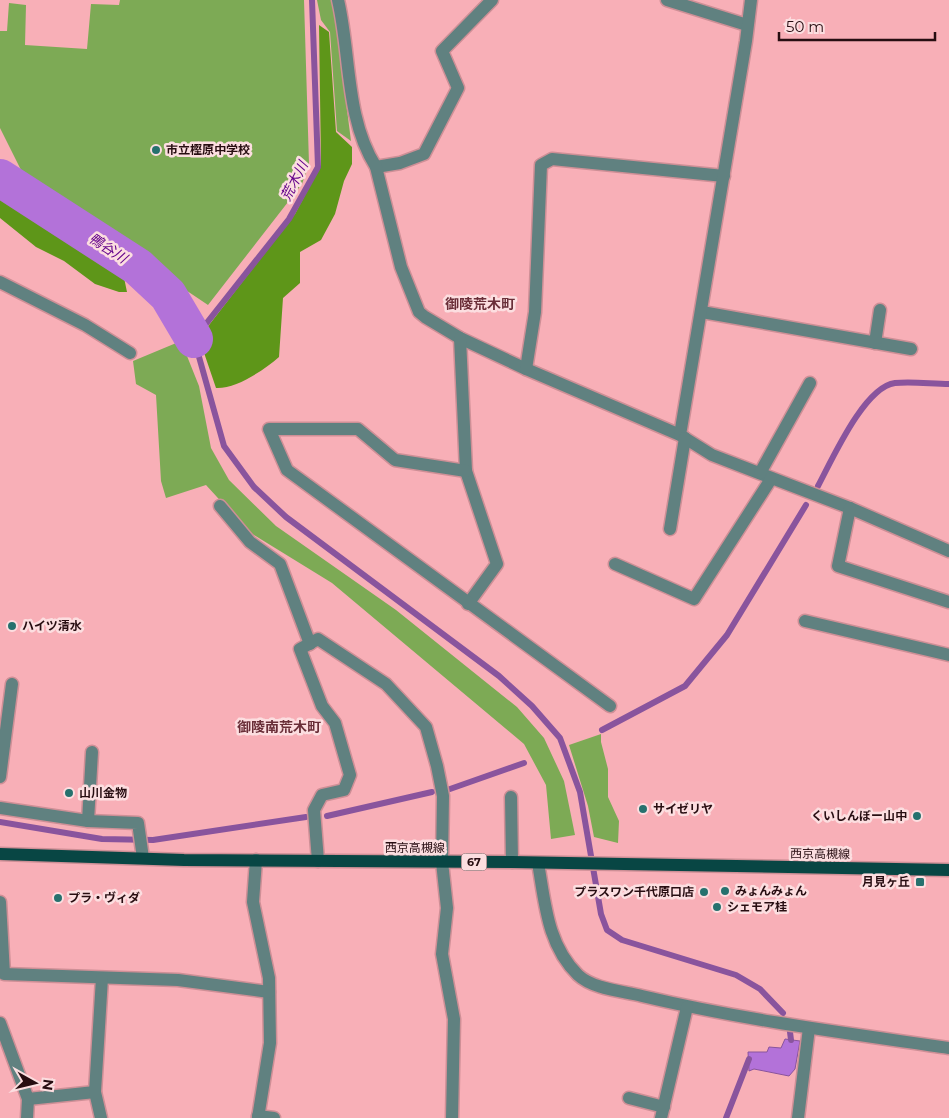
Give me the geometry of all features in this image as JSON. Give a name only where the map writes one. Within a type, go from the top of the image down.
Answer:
[{"type":"main road","name":"西京高槻線","points":[[0,854],[142,846],[256,860],[512,862],[949,870]]},
{"type":"street","points":[[338,0],[345,28],[352,99],[369,156],[376,167],[401,267],[419,312],[460,338],[526,369],[683,436],[712,455],[850,508],[949,551]]},
{"type":"street","points":[[376,167],[400,163],[424,154],[458,88],[442,51],[492,0]]},
{"type":"street","points":[[667,0],[747,25]]},
{"type":"street","points":[[670,529],[751,0]]},
{"type":"street","points":[[526,369],[535,312],[542,165],[552,159],[724,176]]},
{"type":"street","points":[[0,282],[85,325],[130,353]]},
{"type":"street","points":[[875,343],[880,310]]},
{"type":"street","points":[[702,312],[911,350]]},
{"type":"street","points":[[460,338],[466,472],[497,564],[468,604]]},
{"type":"street","points":[[760,473],[810,383]]},
{"type":"street","points":[[466,472],[395,460],[358,429],[269,429],[287,470],[610,706]]},
{"type":"street","points":[[615,564],[694,599],[772,479]]},
{"type":"street","points":[[220,506],[250,542],[280,564],[310,644]]},
{"type":"street","points":[[850,508],[838,566],[949,602]]},
{"type":"street","points":[[805,621],[949,655]]},
{"type":"street","points":[[318,861],[314,810],[322,795],[344,790],[350,775],[335,723],[322,706],[300,650],[318,639],[386,684],[426,727],[437,766],[443,796],[442,862],[447,908],[442,954],[454,1019],[452,1118]]},
{"type":"street","points":[[0,777],[4,718],[12,684]]},
{"type":"street","points":[[88,821],[92,752]]},
{"type":"street","points":[[511,797],[512,862]]},
{"type":"street","points":[[0,808],[88,821],[138,822],[142,846]]},
{"type":"street","points":[[256,860],[253,902],[269,978],[270,1043],[258,1117],[274,1118]]},
{"type":"street","points":[[538,863],[551,936],[568,965],[580,977],[601,986],[687,1007],[809,1028],[949,1048]]},
{"type":"street","points":[[0,902],[4,974],[178,980],[268,992]]},
{"type":"street","points":[[101,1118],[95,1092],[102,978]]},
{"type":"street","points":[[629,1098],[663,1112],[687,1007]]},
{"type":"street","points":[[0,1023],[28,1099],[28,1118]]},
{"type":"street","points":[[798,1118],[809,1028]]},
{"type":"street","points":[[28,1099],[95,1092]]},
{"type":"green space","name":"市立樫原中学校","points":[[120,0],[304,0],[309,164],[302,184],[208,305],[28,184],[0,128],[0,31],[7,31],[9,3],[26,5],[25,45],[87,49],[91,4],[119,5]]},
{"type":"green space","points":[[317,0],[333,0],[351,141],[337,131],[330,32],[321,20]]},
{"type":"green space","points":[[319,25],[329,32],[336,132],[352,147],[352,164],[344,181],[335,214],[321,240],[300,252],[300,283],[283,298],[279,357],[258,373],[241,382],[216,388],[199,338],[295,214],[321,165]]},
{"type":"green space","points":[[0,190],[122,268],[127,292],[119,292],[95,284],[64,261],[36,247],[0,218]]},
{"type":"green space","points":[[181,341],[199,386],[211,448],[229,480],[276,526],[396,610],[517,707],[544,738],[564,781],[575,835],[551,839],[546,785],[524,744],[332,583],[249,532],[206,485],[166,498],[161,481],[156,395],[136,384],[133,361]]},
{"type":"green space","points":[[601,734],[601,742],[608,769],[608,797],[619,821],[618,843],[594,837],[588,806],[569,745]]},
{"type":"shaded area","points":[[785,1039],[800,1041],[795,1069],[789,1076],[754,1069],[749,1071],[748,1052],[767,1052],[769,1047],[781,1048]]},
{"type":"waterway","name":"荒木川","points":[[312,0],[318,167],[289,219],[194,339],[224,446],[254,487],[286,517],[499,676],[532,706],[560,738],[580,792],[601,914],[607,930],[622,940],[736,975],[760,989],[783,1013]]},
{"type":"waterway","name":"鴨谷川","points":[[0,178],[138,267],[168,295],[194,339]]},
{"type":"waterway","points":[[818,486],[850,426],[872,397],[883,388],[902,382],[949,384]]},
{"type":"waterway","points":[[602,730],[685,686],[727,635],[806,505]]},
{"type":"waterway","points":[[450,789],[524,763]]},
{"type":"waterway","points":[[327,816],[432,792]]},
{"type":"waterway","points":[[0,822],[102,839],[153,840],[306,817]]},
{"type":"waterway","points":[[790,1032],[791,1040]]},
{"type":"waterway","points":[[726,1118],[749,1059]]},
{"type":"place","name":"市立樫原中学校","points":[[156,150]]},
{"type":"place","name":"ハイツ清水","points":[[12,626]]},
{"type":"place","name":"山川金物","points":[[69,793]]},
{"type":"place","name":"サイゼリヤ","points":[[643,809]]},
{"type":"place","name":"くいしんぼー山中","points":[[917,816]]},
{"type":"place","name":"月見ヶ丘","points":[[920,882]]},
{"type":"place","name":"みょんみょん","points":[[725,891]]},
{"type":"place","name":"プラスワン千代原口店","points":[[704,892]]},
{"type":"place","name":"プラ・ヴィダ","points":[[58,898]]},
{"type":"place","name":"シェモア桂","points":[[717,907]]},
{"type":"district","name":"御陵荒木町","points":[[480,304]]},
{"type":"district","name":"御陵南荒木町","points":[[279,727]]}]
